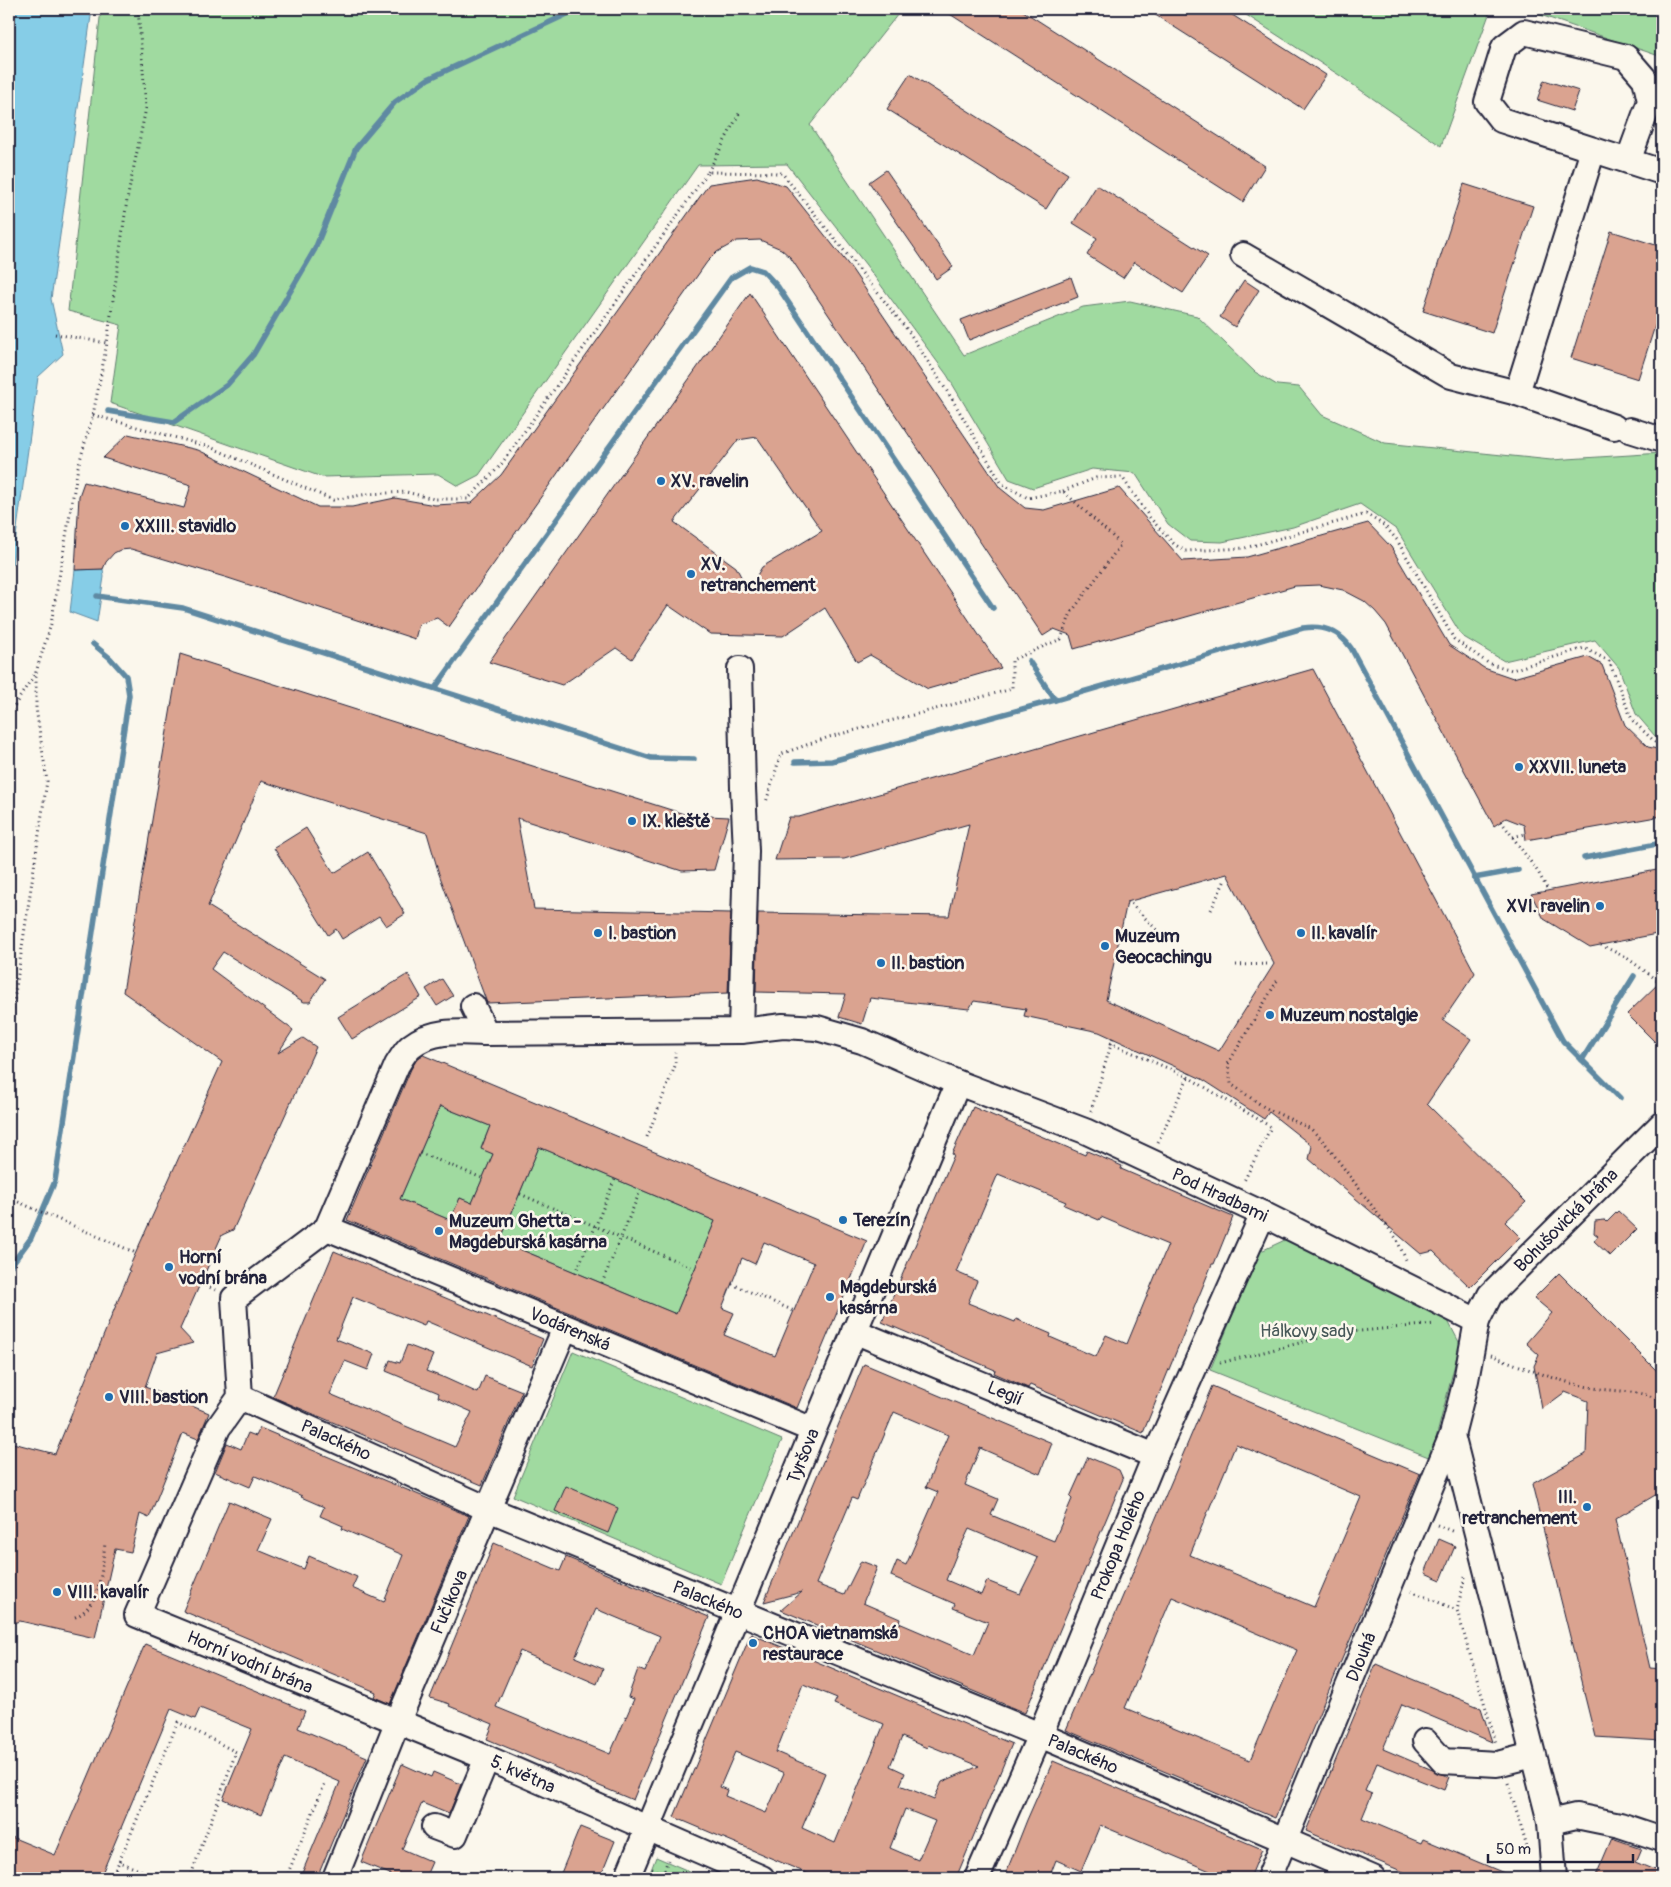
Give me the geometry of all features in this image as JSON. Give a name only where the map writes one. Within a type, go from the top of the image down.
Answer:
[{"type":"street","points":[[1628,161],[1650,101],[1645,79],[1626,57],[1524,32],[1504,47],[1487,102],[1501,120],[1662,172]]},
{"type":"street","points":[[1517,393],[1593,150]]},
{"type":"street","points":[[1243,255],[1451,376],[1517,393],[1662,440]]},
{"type":"street","points":[[740,669],[746,851],[740,1031]]},
{"type":"street","points":[[473,1006],[486,1033]]},
{"type":"street","name":"Pod Hradbami","points":[[327,1228],[397,1065],[410,1047],[426,1038],[446,1032],[740,1031],[783,1026],[817,1028],[862,1041],[958,1083],[1085,1131],[1263,1214],[1477,1320]]},
{"type":"street","name":"Tyršova","points":[[627,1878],[958,1083]]},
{"type":"street","name":"Bohušovická brána","points":[[1472,1348],[1477,1320],[1490,1295],[1662,1124]]},
{"type":"street","name":"Prokopa Holého","points":[[977,1878],[1040,1735],[1155,1456],[1263,1214]]},
{"type":"street","points":[[240,1397],[234,1298],[327,1228]]},
{"type":"street","name":"Vodárenská","points":[[327,1228],[813,1430]]},
{"type":"street","name":"Fučíkova","points":[[335,1878],[397,1723],[565,1328]]},
{"type":"street","name":"Legií","points":[[854,1331],[1155,1456]]},
{"type":"street","name":"Dlouhá","points":[[1269,1878],[1452,1435],[1472,1348]]},
{"type":"street","name":"Palackého","points":[[240,1397],[488,1508],[1040,1735],[1373,1878]]},
{"type":"street","name":"Horní vodní brána","points":[[240,1397],[218,1428],[138,1615],[397,1723]]},
{"type":"street","points":[[1452,1435],[1550,1822],[1554,1878]]},
{"type":"street","name":"5. května","points":[[397,1723],[487,1758],[762,1878]]},
{"type":"street","points":[[1425,1741],[1443,1761],[1497,1764],[1532,1755]]},
{"type":"street","points":[[434,1826],[456,1835],[487,1758]]},
{"type":"street","points":[[1550,1822],[1576,1816],[1620,1825],[1662,1839]]},
{"type":"path","points":[[9,714],[36,672],[51,624],[78,467],[93,415],[107,344],[127,200],[146,108],[138,9]]},
{"type":"path","points":[[93,415],[210,447],[333,500],[368,494],[406,492],[434,499],[468,498],[500,466],[708,172],[740,112]]},
{"type":"path","points":[[708,172],[782,173],[909,332],[952,399],[1002,484],[1028,498],[1063,490],[1096,478],[1122,477],[1150,518],[1174,544],[1185,550],[1245,548],[1366,514],[1385,526],[1397,540],[1454,639],[1488,663],[1512,670],[1584,648],[1609,661],[1632,720],[1655,742],[1662,744]]},
{"type":"path","points":[[55,334],[107,344]]},
{"type":"path","points":[[765,808],[781,754],[828,737],[1012,689],[1012,660],[1061,639],[1071,613],[1121,544],[1063,490]]},
{"type":"path","points":[[9,1034],[47,781],[36,708],[36,672]]},
{"type":"path","points":[[1501,821],[1538,872],[1548,890]]},
{"type":"path","points":[[1514,837],[1525,834]]},
{"type":"path","points":[[1211,910],[1225,880]]},
{"type":"path","points":[[1131,904],[1157,930]]},
{"type":"path","points":[[1601,945],[1627,958],[1660,982]]},
{"type":"path","points":[[1236,965],[1270,964]]},
{"type":"path","points":[[1277,981],[1228,1064],[1231,1084],[1264,1106],[1310,1129],[1325,1143],[1396,1238]]},
{"type":"path","points":[[647,1137],[675,1066],[673,1031]]},
{"type":"path","points":[[1085,1131],[1113,1038]]},
{"type":"path","points":[[1110,1043],[1189,1075],[1271,1127],[1234,1201]]},
{"type":"path","points":[[1149,1161],[1189,1075]]},
{"type":"path","points":[[420,1153],[482,1178]]},
{"type":"path","points":[[576,1273],[614,1179]]},
{"type":"path","points":[[602,1283],[641,1190]]},
{"type":"path","points":[[520,1194],[695,1268]]},
{"type":"path","points":[[9,1198],[136,1253]]},
{"type":"path","points":[[732,1284],[794,1311]]},
{"type":"path","points":[[1193,1370],[1339,1333],[1438,1324]]},
{"type":"path","points":[[1472,1348],[1538,1373],[1594,1388],[1651,1395],[1662,1400]]},
{"type":"path","points":[[1418,1516],[1466,1537],[1477,1534]]},
{"type":"path","points":[[75,1618],[86,1611],[91,1605],[102,1566],[106,1543]]},
{"type":"path","points":[[1467,1571],[1456,1610],[1532,1860]]},
{"type":"path","points":[[1391,1583],[1456,1610]]},
{"type":"path","points":[[111,1878],[178,1722],[236,1752],[190,1878]]},
{"type":"path","points":[[286,1878],[325,1783]]},
{"type":"path","points":[[119,1862],[160,1878]]},
{"type":"path","points":[[661,1878],[663,1873]]},
{"type":"path","points":[[663,1873],[665,1878]]},
{"type":"path","points":[[663,1873],[674,1878]]},
{"type":"green space","points":[[101,9],[902,9],[810,125],[964,355],[1083,307],[1130,301],[1197,316],[1255,372],[1277,385],[1299,387],[1322,415],[1385,443],[1551,460],[1662,453],[1662,739],[1655,736],[1636,714],[1619,668],[1595,640],[1504,661],[1462,636],[1397,530],[1360,504],[1293,527],[1222,542],[1190,541],[1168,524],[1135,473],[1092,469],[1033,488],[1009,479],[947,375],[866,265],[787,164],[698,165],[479,475],[458,486],[438,474],[322,477],[110,403],[121,325],[68,311]]},
{"type":"green space","points":[[1237,9],[1491,9],[1441,146],[1339,75]]},
{"type":"green space","points":[[1523,9],[1662,9],[1662,57]]},
{"type":"green space","points":[[440,1106],[490,1126],[481,1148],[493,1154],[472,1203],[460,1198],[450,1220],[400,1199]]},
{"type":"green space","points":[[539,1147],[715,1221],[676,1314],[500,1241]]},
{"type":"green space","name":"Hálkovy sady","points":[[1287,1239],[1447,1319],[1460,1344],[1431,1458],[1210,1370],[1259,1252]]},
{"type":"green space","points":[[573,1351],[782,1440],[721,1584],[513,1496]]},
{"type":"green space","points":[[656,1857],[705,1878],[648,1878]]},
{"type":"water","points":[[9,9],[92,9],[51,299],[63,354],[38,377],[9,587]]},
{"type":"water","points":[[103,569],[104,577],[97,622],[70,612],[75,570]]},
{"type":"building","points":[[942,9],[1020,9],[1265,166],[1243,202]]},
{"type":"building","points":[[1146,9],[1223,9],[1326,75],[1303,109]]},
{"type":"building","points":[[910,74],[1068,174],[1046,209],[887,109]]},
{"type":"building","points":[[1544,80],[1579,91],[1572,111],[1537,100]]},
{"type":"building","points":[[886,170],[953,267],[936,279],[869,182]]},
{"type":"building","points":[[757,177],[786,186],[851,268],[1000,488],[1025,508],[1044,510],[1119,488],[1183,561],[1247,557],[1368,523],[1391,547],[1449,645],[1484,668],[1513,678],[1588,657],[1602,665],[1625,725],[1648,747],[1662,750],[1662,816],[1526,840],[1524,825],[1506,818],[1494,826],[1386,624],[1364,601],[1343,590],[1319,585],[1295,586],[1074,649],[1070,635],[1054,629],[1043,636],[790,257],[781,249],[760,240],[737,241],[717,252],[707,262],[449,627],[437,618],[419,624],[415,639],[228,578],[131,549],[120,550],[114,553],[103,569],[75,570],[79,496],[84,482],[184,508],[191,485],[103,458],[128,434],[198,450],[318,507],[352,507],[395,498],[435,505],[471,503],[501,475],[709,184]]},
{"type":"building","points":[[1464,184],[1533,206],[1492,333],[1423,311]]},
{"type":"building","points":[[1097,185],[1208,256],[1183,293],[1134,262],[1123,278],[1087,255],[1097,238],[1073,223]]},
{"type":"building","points":[[1611,231],[1662,247],[1662,304],[1638,379],[1571,358]]},
{"type":"building","points":[[1071,277],[1078,297],[969,340],[961,320]]},
{"type":"building","points":[[1244,280],[1259,290],[1235,327],[1220,317]]},
{"type":"building","name":"XV. ravelin","points":[[750,293],[1001,668],[928,689],[870,655],[857,662],[825,608],[783,636],[710,634],[668,605],[632,659],[616,648],[562,685],[489,662]],"holes":[[[757,437],[822,531],[762,567],[748,590],[736,567],[674,522],[738,440]]]},
{"type":"building","name":"I. bastion","points":[[180,654],[687,815],[729,817],[714,870],[682,871],[517,818],[534,909],[731,913],[728,993],[487,1003],[439,874],[427,833],[261,781],[208,906],[325,979],[310,1002],[304,1002],[223,952],[211,969],[293,1030],[278,1053],[303,1038],[316,1047],[233,1230],[222,1235],[180,1329],[193,1343],[157,1353],[145,1387],[209,1413],[198,1439],[183,1433],[149,1518],[140,1514],[131,1552],[115,1549],[95,1638],[20,1621],[9,1624],[9,1442],[55,1454],[130,1271],[128,1270],[222,1062],[123,992]]},
{"type":"building","points":[[1313,669],[1475,973],[1443,1020],[1471,1039],[1427,1104],[1526,1202],[1505,1222],[1520,1237],[1470,1287],[1433,1251],[1421,1254],[1309,1159],[1312,1146],[1269,1112],[1264,1119],[1202,1079],[1099,1032],[1024,1016],[1026,1009],[974,1001],[969,1009],[870,998],[862,1024],[839,1017],[846,994],[756,992],[758,913],[949,916],[969,824],[844,859],[775,860],[789,817],[799,817]],"holes":[[[1227,874],[1274,964],[1219,1051],[1106,1000],[1127,902]]]},
{"type":"building","points":[[306,828],[334,873],[368,852],[405,914],[386,926],[379,916],[342,939],[336,929],[328,935],[274,848]]},
{"type":"building","name":"XVI. ravelin","points":[[1662,869],[1662,933],[1590,947],[1544,919],[1531,894]]},
{"type":"building","points":[[408,974],[421,997],[352,1039],[338,1017]]},
{"type":"building","points":[[442,979],[453,996],[437,1006],[426,989]]},
{"type":"building","points":[[1662,980],[1662,1049],[1627,1014]]},
{"type":"building","name":"Muzeum Ghetta - Magdeburská kasárna","points":[[423,1055],[867,1241],[797,1408],[347,1220],[411,1069],[417,1059]],"holes":[[[440,1106],[490,1126],[481,1149],[493,1154],[472,1203],[460,1198],[450,1220],[400,1199]],[[539,1147],[715,1221],[676,1314],[500,1241]],[[764,1242],[814,1263],[775,1356],[724,1335],[734,1313],[722,1308],[742,1258],[755,1264]]]},
{"type":"building","points":[[973,1107],[1085,1155],[1087,1151],[1122,1166],[1121,1169],[1233,1217],[1143,1433],[1030,1385],[1028,1388],[994,1373],[995,1370],[882,1322],[954,1155],[952,1154]],"holes":[[[998,1174],[1066,1202],[1064,1205],[1099,1220],[1101,1217],[1168,1245],[1127,1344],[1106,1335],[1096,1357],[1050,1337],[1051,1334],[1016,1319],[1015,1322],[968,1303],[977,1281],[956,1272]]]},
{"type":"building","points":[[1618,1211],[1637,1229],[1610,1256],[1594,1241],[1598,1236],[1594,1233],[1595,1221],[1605,1220],[1607,1222]]},
{"type":"building","points":[[334,1251],[543,1339],[532,1366],[426,1321],[424,1326],[353,1297],[336,1339],[374,1354],[368,1370],[345,1361],[330,1394],[455,1447],[472,1412],[438,1397],[439,1393],[386,1371],[390,1360],[400,1363],[407,1345],[433,1355],[426,1371],[478,1393],[485,1376],[522,1391],[482,1485],[273,1397]]},
{"type":"building","name":"III. retranchement","points":[[1559,1273],[1662,1376],[1662,1417],[1659,1415],[1657,1494],[1615,1519],[1650,1668],[1662,1669],[1662,1741],[1595,1737],[1532,1484],[1586,1454],[1588,1401],[1565,1392],[1542,1409],[1534,1366],[1539,1355],[1526,1343],[1552,1313],[1534,1298]]},
{"type":"building","points":[[864,1364],[1052,1443],[1040,1474],[980,1448],[965,1485],[998,1499],[991,1515],[1054,1541],[1072,1499],[1070,1497],[1088,1457],[1119,1470],[1123,1479],[1025,1713],[781,1610],[802,1592],[764,1602]],"holes":[[[894,1412],[948,1435],[926,1487],[938,1492],[906,1565],[897,1561],[891,1576],[955,1604],[953,1608],[988,1622],[974,1655],[899,1623],[900,1619],[863,1603],[877,1567],[861,1561],[844,1595],[816,1584],[852,1498],[857,1500]],[[969,1529],[1038,1558],[1020,1594],[987,1581],[981,1595],[946,1580]]]},
{"type":"building","points":[[1212,1386],[1420,1474],[1275,1818],[1066,1730]],"holes":[[[1236,1444],[1361,1497],[1314,1607],[1190,1555]],[[1172,1597],[1297,1650],[1250,1760],[1125,1708]]]},
{"type":"building","points":[[260,1428],[469,1516],[390,1704],[374,1697],[376,1692],[183,1611],[229,1501],[272,1519],[258,1550],[304,1569],[309,1556],[357,1577],[352,1588],[384,1602],[403,1555],[342,1529],[343,1526],[320,1516],[324,1507],[302,1496],[255,1476],[250,1487],[215,1472],[227,1443],[241,1449],[248,1433],[256,1436]]},
{"type":"building","points":[[566,1486],[618,1508],[608,1533],[555,1511]]},
{"type":"building","points":[[1439,1539],[1455,1546],[1441,1580],[1425,1573]]},
{"type":"building","points":[[494,1543],[560,1571],[566,1557],[709,1617],[633,1800],[487,1739],[493,1724],[449,1706],[450,1704],[430,1698]],"holes":[[[596,1609],[660,1636],[645,1672],[638,1669],[628,1697],[634,1699],[610,1754],[496,1707],[520,1651],[597,1684],[603,1669],[575,1657]]]},
{"type":"building","points":[[751,1634],[1012,1744],[956,1878],[818,1878],[674,1817]],"holes":[[[803,1684],[837,1698],[834,1704],[884,1724],[835,1843],[802,1828],[825,1773],[776,1752]],[[902,1737],[927,1748],[928,1745],[979,1766],[942,1782],[934,1799],[900,1785],[905,1773],[890,1766]],[[735,1752],[784,1773],[766,1813],[725,1796],[727,1790],[720,1787]],[[905,1809],[935,1821],[918,1860],[890,1848]]]},
{"type":"building","points":[[145,1644],[305,1711],[298,1728],[367,1757],[317,1878],[300,1878],[340,1782],[285,1758],[261,1815],[223,1799],[252,1729],[200,1708],[195,1719],[171,1709],[100,1878],[9,1878],[9,1836],[55,1855]]},
{"type":"building","points":[[1376,1664],[1481,1708],[1492,1742],[1402,1704],[1383,1749],[1449,1777],[1444,1790],[1377,1763],[1365,1791],[1372,1794],[1362,1818],[1421,1843],[1423,1839],[1516,1878],[1418,1878],[1306,1831]]},
{"type":"building","points":[[1053,1761],[1262,1849],[1250,1878],[1207,1878],[1210,1871],[1100,1825],[1081,1871],[1056,1860],[1049,1878],[1004,1878]]},
{"type":"building","points":[[402,1764],[431,1777],[433,1772],[461,1784],[449,1814],[422,1803],[402,1849],[432,1862],[425,1878],[389,1878],[390,1874],[361,1862]]},
{"type":"building","points":[[580,1827],[615,1841],[600,1878],[559,1878]]},
{"type":"building","points":[[1612,1838],[1641,1848],[1635,1862],[1662,1873],[1662,1878],[1595,1878]]},
{"type":"waterway","points":[[108,411],[174,422],[227,385],[253,355],[315,249],[356,148],[395,102],[428,79],[578,9]]},
{"type":"waterway","points":[[435,688],[731,278],[750,267],[763,271],[778,287],[993,608]]},
{"type":"waterway","points":[[97,596],[183,608],[651,758],[694,759]]},
{"type":"waterway","points":[[795,762],[832,761],[1055,700],[1303,628],[1318,627],[1330,630],[1341,637],[1351,648],[1563,1041],[1620,1098]]},
{"type":"waterway","points":[[9,1268],[31,1238],[55,1181],[129,695],[126,676],[110,658],[93,644]]},
{"type":"waterway","points":[[1029,661],[1055,700]]},
{"type":"waterway","points":[[1584,858],[1662,843]]},
{"type":"waterway","points":[[1474,878],[1518,870]]},
{"type":"waterway","points":[[1582,1060],[1634,976]]},
{"type":"place","name":"XV. ravelin","points":[[661,481]]},
{"type":"place","name":"XXIII. stavidlo","points":[[125,526]]},
{"type":"place","name":"XV. retranchement","points":[[691,574]]},
{"type":"place","name":"XXVII. luneta","points":[[1519,767]]},
{"type":"place","name":"IX. kleště","points":[[632,821]]},
{"type":"place","name":"XVI. ravelin","points":[[1600,906]]},
{"type":"place","name":"I. bastion","points":[[598,933]]},
{"type":"place","name":"II. kavalír","points":[[1301,933]]},
{"type":"place","name":"Muzeum Geocachingu","points":[[1105,946]]},
{"type":"place","name":"II. bastion","points":[[881,963]]},
{"type":"place","name":"Muzeum nostalgie","points":[[1270,1015]]},
{"type":"place","name":"Terezín","points":[[843,1220]]},
{"type":"place","name":"Muzeum Ghetta - Magdeburská kasárna","points":[[439,1231]]},
{"type":"place","name":"Horní vodní brána","points":[[169,1267]]},
{"type":"place","name":"Magdeburská kasárna","points":[[830,1297]]},
{"type":"place","name":"VIII. bastion","points":[[109,1397]]},
{"type":"place","name":"III. retranchement","points":[[1587,1507]]},
{"type":"place","name":"VIII. kavalír","points":[[57,1592]]},
{"type":"place","name":"CHOA vietnamská restaurace","points":[[753,1643]]}]
